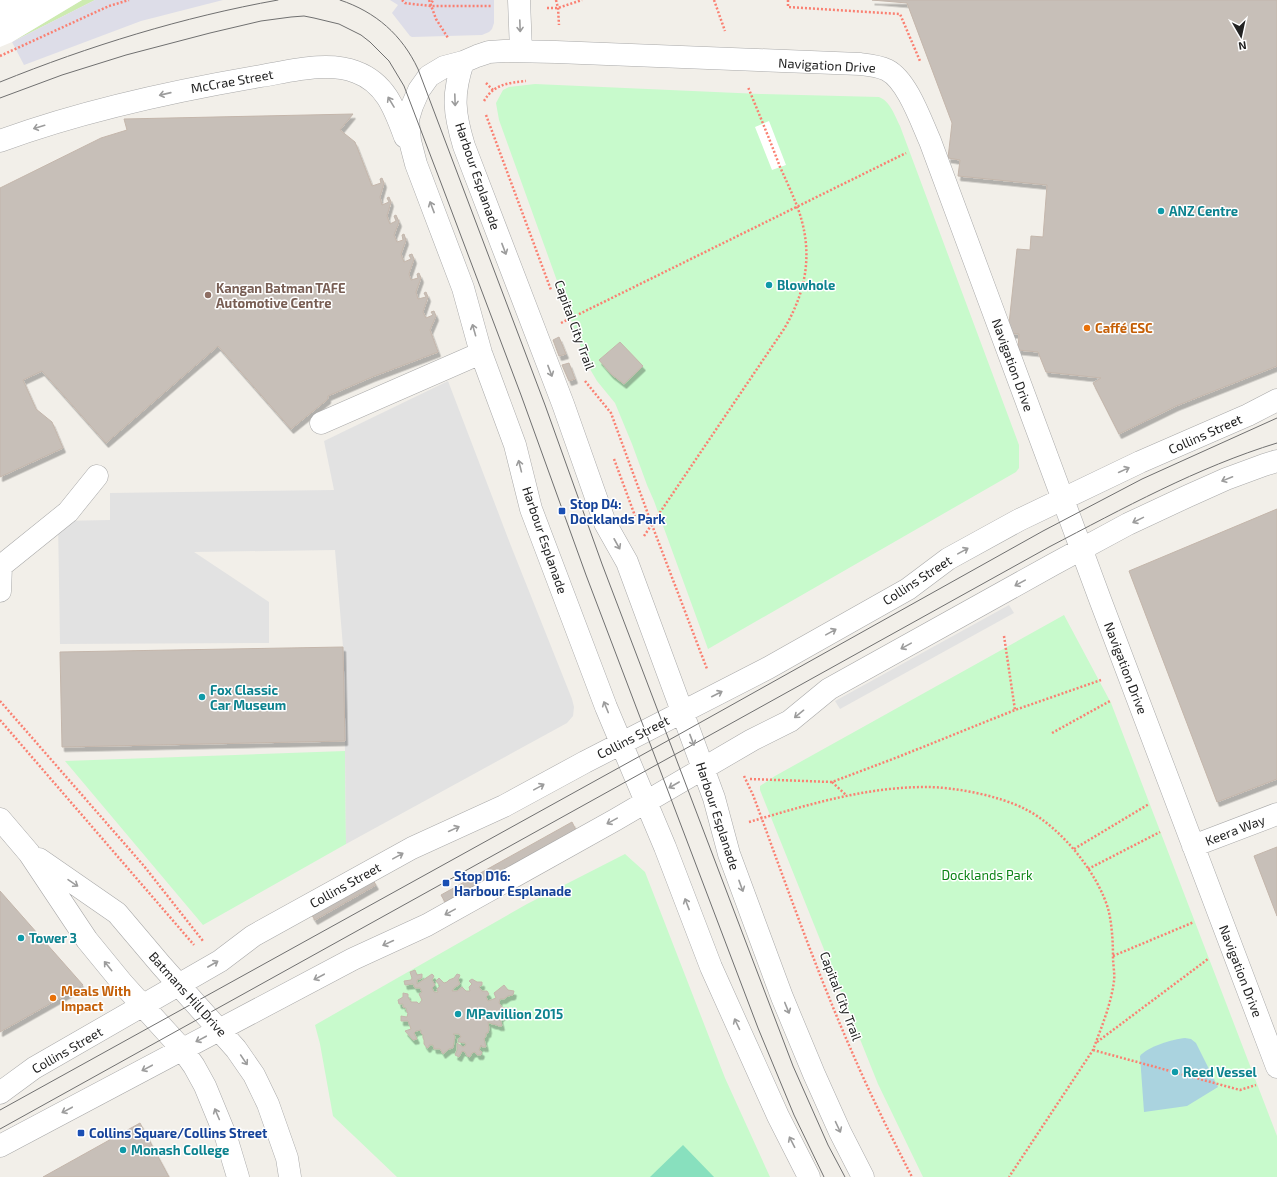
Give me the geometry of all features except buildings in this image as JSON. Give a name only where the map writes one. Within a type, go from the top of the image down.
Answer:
[{"type":"street","points":[[519,3],[520,51]]},
{"type":"street","name":"Navigation Drive","points":[[463,62],[489,52],[520,51],[860,64],[883,68],[899,79],[910,98],[930,141],[1081,550],[1277,1067]]},
{"type":"street","name":"Harbour Esplanade","points":[[463,62],[444,67],[429,76],[423,83],[412,106],[408,119],[408,132],[416,164],[463,288],[481,353],[515,445],[531,509],[606,707],[666,847],[711,967],[778,1116],[809,1177]]},
{"type":"street","name":"Harbour Esplanade","points":[[463,62],[456,82],[455,96],[456,114],[464,146],[560,397],[605,523],[627,562],[714,798],[729,854],[782,997],[840,1132],[863,1177]]},
{"type":"street","name":"McCrae Street","points":[[0,141],[26,131],[74,117],[165,94],[260,76],[334,66],[344,67],[361,74],[381,89],[393,105],[416,164]]},
{"type":"street","points":[[321,423],[433,381],[481,353]]},
{"type":"street","name":"Collins Street","points":[[0,1093],[34,1068],[220,960],[253,936],[412,848],[504,806],[572,768],[768,668],[908,589],[948,559],[1019,520],[1140,462],[1248,415],[1277,400]]},
{"type":"street","points":[[0,1146],[354,959],[427,925],[646,802],[752,740],[790,721],[829,689],[1128,524],[1226,479],[1277,461]]},
{"type":"street","points":[[0,591],[1,566],[68,512],[97,476]]},
{"type":"street","points":[[35,539],[58,538]]},
{"type":"street","name":"Keera Way","points":[[1194,846],[1277,814]]},
{"type":"street","name":"Batmans Hill Drive","points":[[0,819],[29,853],[87,940],[123,984],[182,1049],[194,1066],[226,1137],[238,1177]]},
{"type":"street","name":"Batmans Hill Drive","points":[[29,853],[117,913],[161,965],[220,1029],[247,1064],[268,1104],[287,1158],[290,1177]]},
{"type":"path","points":[[0,56],[109,6],[129,0]]},
{"type":"path","points":[[402,0],[406,4],[430,6],[495,6],[519,3],[558,8],[582,0]]},
{"type":"path","points":[[428,0],[436,20]]},
{"type":"path","points":[[430,6],[433,0]]},
{"type":"path","points":[[556,0],[558,8]]},
{"type":"path","points":[[643,538],[784,330],[794,313],[804,284],[807,248],[798,208],[748,86]]},
{"type":"path","name":"Capital City Trail","points":[[485,112],[552,294]]},
{"type":"path","points":[[798,208],[904,155]]},
{"type":"path","name":"Capital City Trail","points":[[560,316],[563,323],[798,208]]},
{"type":"path","name":"Capital City Trail","points":[[583,378],[611,413],[702,657]]},
{"type":"path","points":[[1004,636],[1015,710]]},
{"type":"path","points":[[750,779],[832,782],[1015,710],[1100,681]]},
{"type":"path","points":[[1052,733],[1116,698]]},
{"type":"path","points":[[0,701],[144,866],[204,943]]},
{"type":"path","points":[[0,720],[196,947]]},
{"type":"path","points":[[832,782],[846,795]]},
{"type":"path","points":[[749,822],[794,808],[846,795],[901,788],[928,787],[965,791],[991,796],[1026,809],[1055,830],[1079,854],[1098,883],[1109,912],[1113,943],[1114,981],[1102,1028],[1093,1050],[1010,1177]]},
{"type":"path","points":[[1074,849],[1155,801]]},
{"type":"path","name":"Capital City Trail","points":[[762,818],[834,1011],[879,1112],[912,1177]]},
{"type":"path","points":[[1088,869],[1166,829]]},
{"type":"path","points":[[1113,956],[1200,919]]},
{"type":"path","points":[[1096,1043],[1213,955]]},
{"type":"path","points":[[1093,1050],[1136,1063],[1240,1090],[1262,1084]]},
{"type":"green space","points":[[82,0],[95,0],[12,42]]},
{"type":"green space","points":[[535,84],[760,94],[879,97],[883,99],[892,109],[900,126],[1019,445],[1019,468],[1016,472],[708,649],[654,501],[615,403],[597,381],[587,364],[499,120],[496,103],[503,90],[509,87]]},
{"type":"green space","name":"Docklands Park","points":[[1064,615],[1111,703],[1277,1136],[1277,1177],[923,1177],[878,1084],[760,790],[760,786],[775,776]]},
{"type":"green space","points":[[345,751],[346,844],[203,925],[65,761]]},
{"type":"green space","points":[[625,854],[645,872],[725,1078],[770,1177],[397,1177],[333,1116],[320,1044],[315,1025],[527,904]]},
{"type":"green space","points":[[683,1145],[714,1177],[650,1177]]},
{"type":"shaded area","points":[[95,0],[223,0],[141,21],[24,65],[12,42]]},
{"type":"shaded area","points":[[390,0],[494,0],[494,23],[489,32],[482,35],[412,37],[392,13],[398,5]]},
{"type":"shaded area","points":[[448,381],[511,546],[572,699],[574,707],[573,716],[567,723],[346,844],[343,647],[335,550],[194,552],[269,602],[269,643],[60,644],[58,521],[110,520],[110,493],[334,490],[324,441]]},
{"type":"shaded area","points":[[1009,605],[1014,613],[840,709],[835,701]]},
{"type":"water","points":[[1185,1038],[1191,1039],[1196,1043],[1218,1087],[1187,1106],[1144,1112],[1140,1056],[1148,1050],[1161,1044]]},
{"type":"pier","points":[[0,0],[82,0],[12,42],[0,47]]},
{"type":"pier","points":[[769,121],[786,165],[772,170],[755,127]]},
{"type":"tram line","points":[[0,82],[68,56],[137,34],[207,15],[278,0]]},
{"type":"tram line","points":[[340,0],[365,11],[386,26],[396,35],[412,57],[418,69],[545,405],[602,564],[793,1066],[828,1145],[845,1177]]},
{"type":"tram line","points":[[0,98],[62,75],[126,55],[261,21],[291,17],[304,16],[339,24],[361,35],[389,61],[404,86],[521,395],[586,575],[758,1028],[794,1115],[824,1177]]},
{"type":"tram line","points":[[0,1110],[669,740],[1043,531],[1142,479],[1277,418]]},
{"type":"tram line","points":[[0,1129],[1049,547],[1189,476],[1277,443]]},
{"type":"place","name":"ANZ Centre","points":[[1161,211]]},
{"type":"place","name":"Blowhole","points":[[769,285]]},
{"type":"place","name":"Kangan Batman TAFE Automotive Centre","points":[[208,295]]},
{"type":"place","name":"Caffé ESC","points":[[1087,328]]},
{"type":"place","name":"Stop D4: Docklands Park","points":[[562,511]]},
{"type":"place","name":"Fox Classic Car Museum","points":[[202,697]]},
{"type":"place","name":"Stop D16: Harbour Esplanade","points":[[446,883]]},
{"type":"place","name":"Tower 3","points":[[21,938]]},
{"type":"place","name":"Meals With Impact","points":[[53,998]]},
{"type":"place","name":"MPavillion 2015","points":[[458,1014]]},
{"type":"place","name":"Reed Vessel","points":[[1175,1072]]},
{"type":"place","name":"Collins Square/Collins Street","points":[[81,1133]]},
{"type":"place","name":"Monash College","points":[[123,1150]]}]
